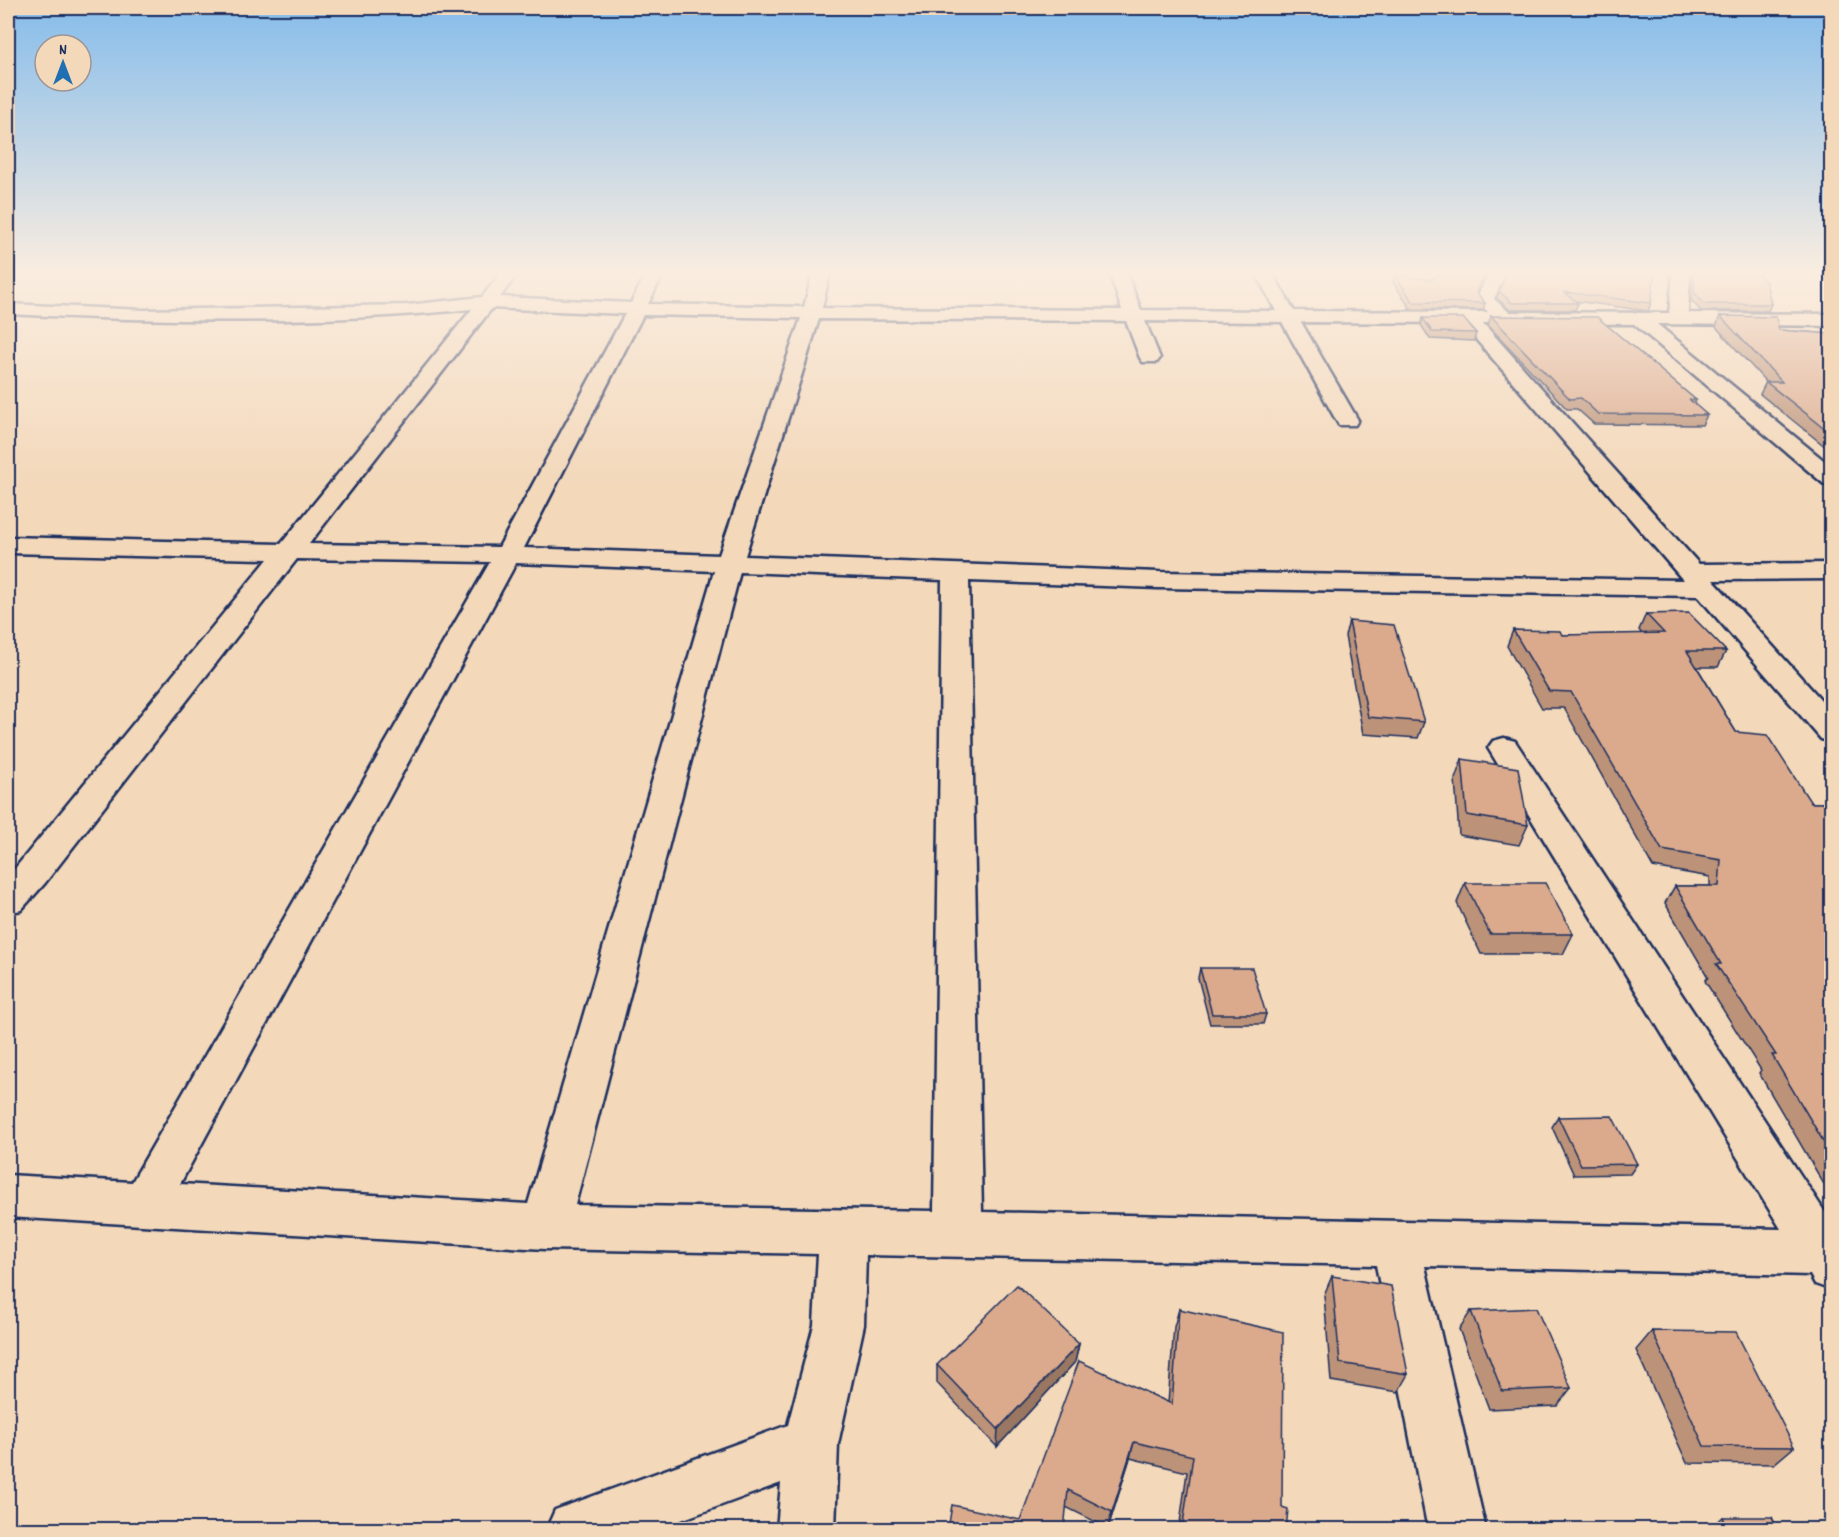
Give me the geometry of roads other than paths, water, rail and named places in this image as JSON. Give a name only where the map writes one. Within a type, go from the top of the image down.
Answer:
[{"type":"street","points":[[8,900],[40,865],[453,344]]},
{"type":"street","points":[[144,1204],[507,556],[617,344]]},
{"type":"street","points":[[545,1227],[729,564],[802,344]]},
{"type":"street","points":[[1144,344],[1150,358]]},
{"type":"street","points":[[1303,344],[1347,420]]},
{"type":"street","points":[[1491,344],[1832,732]]},
{"type":"street","points":[[1668,344],[1832,479]]},
{"type":"street","points":[[8,545],[286,552],[433,552],[1158,580],[1699,580],[1832,571]]},
{"type":"street","points":[[955,573],[958,1235]]},
{"type":"street","points":[[1504,748],[1829,1258]]},
{"type":"street","points":[[8,1196],[545,1227],[843,1234],[1152,1237],[1829,1258]]},
{"type":"street","points":[[806,1530],[811,1444],[839,1325],[843,1234]]},
{"type":"street","points":[[1396,1244],[1457,1530]]},
{"type":"street","points":[[575,1530],[811,1444]]}]
